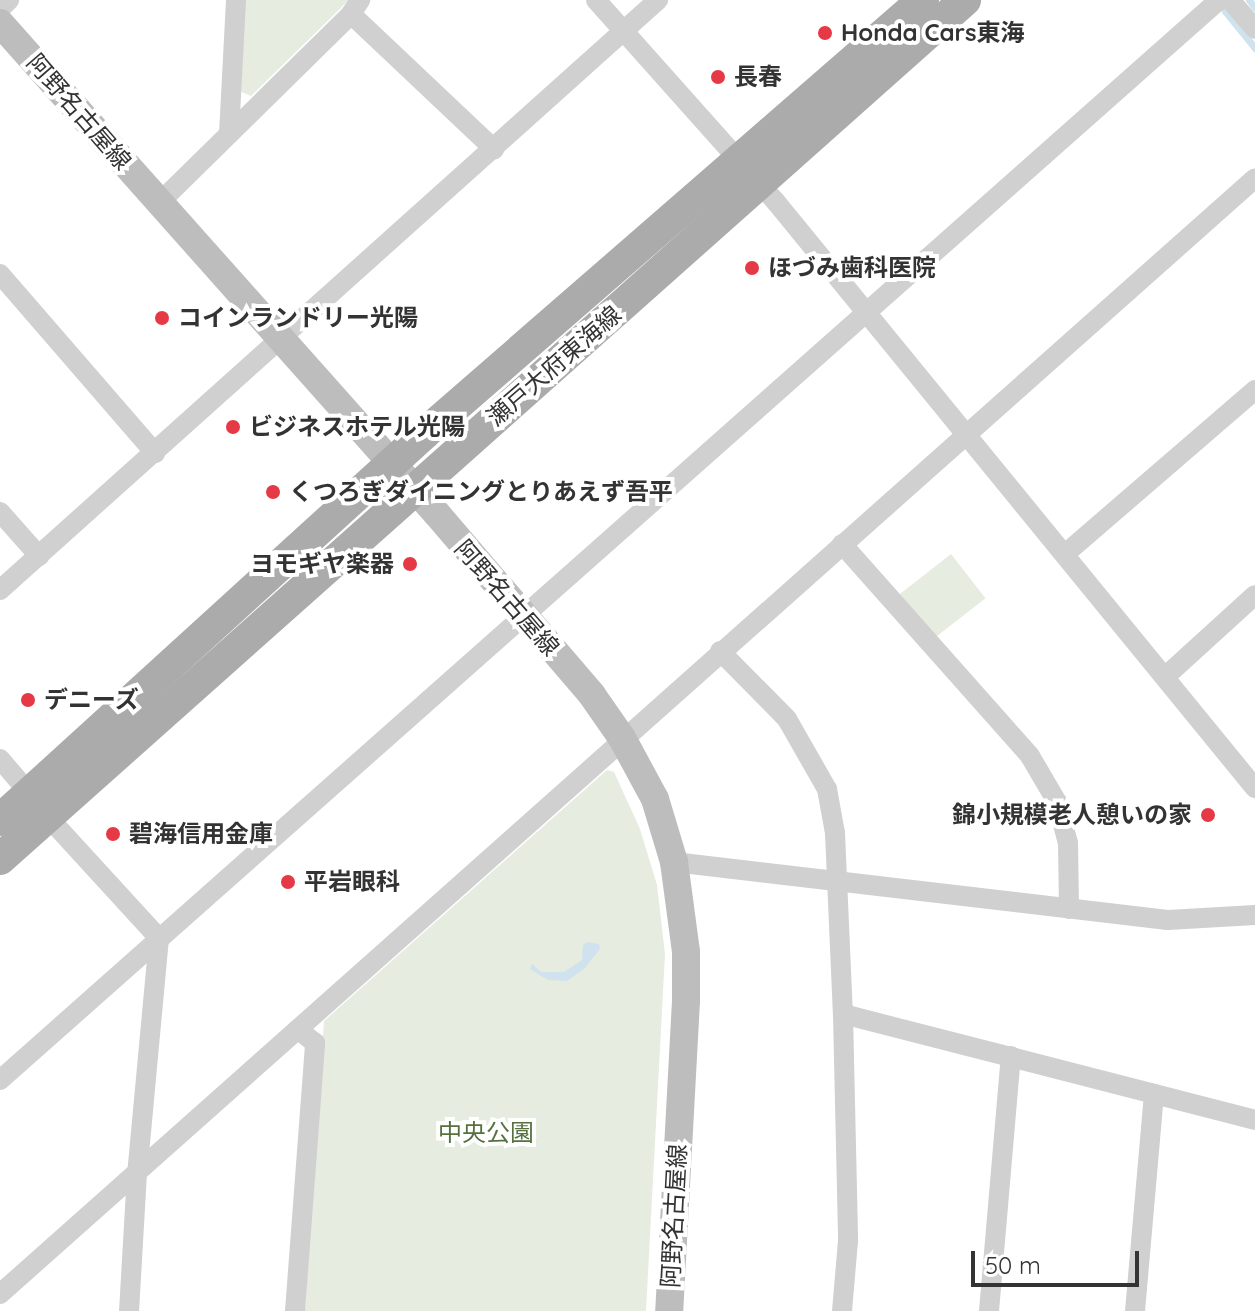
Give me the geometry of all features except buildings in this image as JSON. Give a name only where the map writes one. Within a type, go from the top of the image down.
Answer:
[{"type":"main road","name":"瀬戸大府東海線","points":[[0,820],[39,805],[415,490],[923,0]]},
{"type":"main road","name":"瀬戸大府東海線","points":[[0,859],[39,805],[392,466],[749,171],[965,0]]},
{"type":"main road","name":"阿野名古屋線","points":[[0,23],[415,490],[592,695],[622,738],[655,799],[674,862],[684,929],[686,1001],[669,1311]]},
{"type":"street","points":[[0,9],[9,0]]},
{"type":"street","points":[[229,134],[236,0]]},
{"type":"street","points":[[596,0],[749,171],[866,310],[1255,788]]},
{"type":"street","points":[[0,590],[658,0]]},
{"type":"street","points":[[0,1080],[1219,0]]},
{"type":"street","points":[[1230,0],[1255,29]]},
{"type":"street","points":[[159,203],[355,7],[494,149]]},
{"type":"street","points":[[0,1294],[1255,178]]},
{"type":"street","points":[[0,274],[155,453]]},
{"type":"street","points":[[1065,554],[1255,390]]},
{"type":"street","points":[[0,512],[39,556]]},
{"type":"street","points":[[842,544],[1030,756],[1057,802],[1068,843],[1069,909]]},
{"type":"street","points":[[1166,676],[1255,595]]},
{"type":"street","points":[[720,651],[787,719],[822,778],[835,833],[848,1241],[842,1311]]},
{"type":"street","points":[[0,759],[159,938],[137,1173],[129,1311]]},
{"type":"street","points":[[674,862],[1168,920],[1255,915]]},
{"type":"street","points":[[843,1014],[1255,1120]]},
{"type":"street","points":[[295,1311],[315,1043],[298,1029]]},
{"type":"street","points":[[989,1311],[1011,1056]]},
{"type":"street","points":[[1135,1311],[1154,1094]]},
{"type":"green space","points":[[244,0],[349,0],[251,96],[237,90]]},
{"type":"green space","points":[[951,554],[985,598],[933,639],[899,595]]},
{"type":"green space","name":"中央公園","points":[[607,770],[614,772],[640,829],[657,885],[665,954],[646,1311],[305,1311],[324,1021]]},
{"type":"water","points":[[587,942],[599,944],[600,949],[585,968],[567,981],[548,980],[530,969],[532,964],[541,972],[564,972],[582,960],[583,945]]},
{"type":"waterway","points":[[1249,0],[1255,8]]},
{"type":"waterway","points":[[1225,11],[1255,48]]},
{"type":"place","name":"Honda Cars東海","points":[[825,33]]},
{"type":"place","name":"長春","points":[[718,77]]},
{"type":"place","name":"ほづみ歯科医院","points":[[752,268]]},
{"type":"place","name":"コインランドリー光陽","points":[[162,318]]},
{"type":"place","name":"ビジネスホテル光陽","points":[[233,427]]},
{"type":"place","name":"くつろぎダイニングとりあえず吾平","points":[[273,492]]},
{"type":"place","name":"ヨモギヤ楽器","points":[[410,564]]},
{"type":"place","name":"デニーズ","points":[[28,700]]},
{"type":"place","name":"錦小規模老人憩いの家","points":[[1208,815]]},
{"type":"place","name":"碧海信用金庫","points":[[113,834]]},
{"type":"place","name":"平岩眼科","points":[[288,882]]}]
